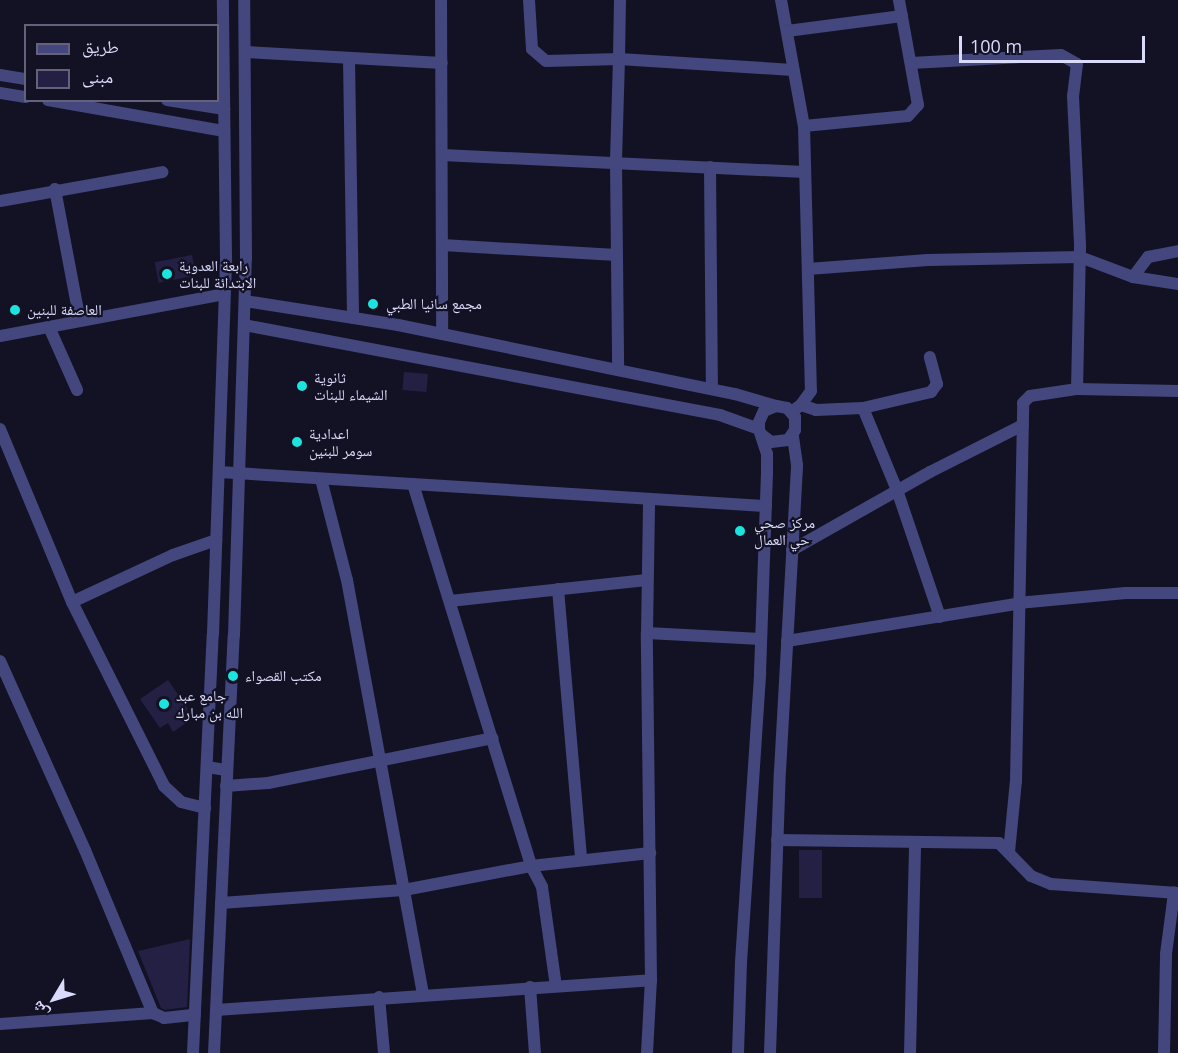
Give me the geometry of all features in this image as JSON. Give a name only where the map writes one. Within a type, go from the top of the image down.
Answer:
[{"type":"street","points":[[193,1053],[207,767],[225,294],[223,0]]},
{"type":"street","points":[[214,1053],[245,301],[244,0]]},
{"type":"street","points":[[441,0],[442,334]]},
{"type":"street","points":[[529,0],[532,49],[546,61],[619,59],[794,70]]},
{"type":"street","points":[[618,370],[616,163],[620,0]]},
{"type":"street","points":[[770,1053],[777,840],[797,465],[793,436],[796,408],[811,391],[804,126],[781,0]]},
{"type":"street","points":[[804,126],[908,116],[918,105],[899,0]]},
{"type":"street","points":[[786,30],[902,16]]},
{"type":"street","points":[[245,51],[442,63]]},
{"type":"street","points":[[911,63],[1061,55],[1077,64],[1073,96],[1080,257],[1077,389]]},
{"type":"street","points":[[349,59],[353,318]]},
{"type":"street","points":[[0,75],[24,79]]},
{"type":"street","points":[[0,93],[24,97]]},
{"type":"street","points":[[60,102],[224,131]]},
{"type":"street","points":[[176,102],[224,109]]},
{"type":"street","points":[[181,103],[188,115],[181,123]]},
{"type":"street","points":[[442,155],[805,172]]},
{"type":"street","points":[[710,167],[712,389]]},
{"type":"street","points":[[0,201],[55,189],[162,172]]},
{"type":"street","points":[[55,189],[80,321]]},
{"type":"street","points":[[442,245],[617,255]]},
{"type":"street","points":[[1132,277],[1148,257],[1178,251]]},
{"type":"street","points":[[808,269],[928,260],[1080,257],[1132,277],[1178,284]]},
{"type":"street","points":[[0,336],[225,294]]},
{"type":"street","points":[[245,301],[442,334],[712,389],[776,406],[816,410],[863,408],[931,392],[937,384],[930,357]]},
{"type":"street","points":[[244,325],[720,416],[760,432],[777,443],[793,436]]},
{"type":"street","points":[[49,327],[76,390]]},
{"type":"street","points":[[1009,852],[1016,782],[1017,604],[1023,403],[1030,396],[1077,389],[1178,391]]},
{"type":"street","points":[[738,1053],[741,962],[761,639],[766,506],[767,454],[759,422],[764,411],[776,406]]},
{"type":"street","points":[[863,408],[897,490],[940,616]]},
{"type":"street","points":[[792,550],[897,490],[1023,425]]},
{"type":"street","points":[[1,436],[72,602],[164,786],[181,802],[205,808]]},
{"type":"street","points":[[219,472],[766,506]]},
{"type":"street","points":[[321,479],[347,580],[372,725],[382,760],[423,994]]},
{"type":"street","points":[[413,484],[531,866],[542,887],[556,986]]},
{"type":"street","points":[[648,1053],[651,980],[647,633],[649,499]]},
{"type":"street","points":[[72,602],[173,555],[216,540]]},
{"type":"street","points":[[450,601],[647,580]]},
{"type":"street","points":[[558,589],[581,860]]},
{"type":"street","points":[[787,641],[1017,604],[1126,594],[1178,593]]},
{"type":"street","points":[[647,633],[761,639]]},
{"type":"street","points":[[0,661],[86,850],[153,1014]]},
{"type":"street","points":[[226,786],[268,783],[493,738]]},
{"type":"street","points":[[207,767],[227,770]]},
{"type":"street","points":[[777,840],[999,843],[1031,876],[1051,884],[1176,893],[1166,954],[1164,1053]]},
{"type":"street","points":[[910,1053],[915,843]]},
{"type":"street","points":[[221,903],[404,890],[531,866],[650,853]]},
{"type":"street","points":[[216,1010],[651,980]]},
{"type":"street","points":[[530,987],[535,1053]]},
{"type":"street","points":[[379,997],[384,1053]]},
{"type":"street","points":[[0,1024],[153,1014],[164,1018],[195,1015]]},
{"type":"building","points":[[192,255],[196,276],[159,283],[155,262]]},
{"type":"building","points":[[404,372],[428,374],[426,392],[402,390]]},
{"type":"building","name":"جامع عبد الله بن مبارك","points":[[168,680],[188,709],[185,712],[190,720],[173,732],[168,723],[160,728],[140,699]]},
{"type":"building","points":[[799,850],[822,850],[822,898],[799,898]]},
{"type":"building","points":[[190,939],[187,1007],[165,1010],[161,1008],[138,951]]},
{"type":"place","name":"رابعة العدوية الابتدائة للبنات","points":[[167,274]]},
{"type":"place","name":"مجمع سانيا الطبي","points":[[373,304]]},
{"type":"place","name":"العاصفة للبنين","points":[[15,310]]},
{"type":"place","name":"ثانوية الشيماء للبنات","points":[[302,386]]},
{"type":"place","name":"اعدادية سومر للبنين","points":[[297,442]]},
{"type":"place","name":"مركز صحي حي العمال","points":[[740,531]]},
{"type":"place","name":"مكتب القصواء","points":[[233,676]]},
{"type":"place","name":"جامع عبد الله بن مبارك","points":[[164,704]]}]
